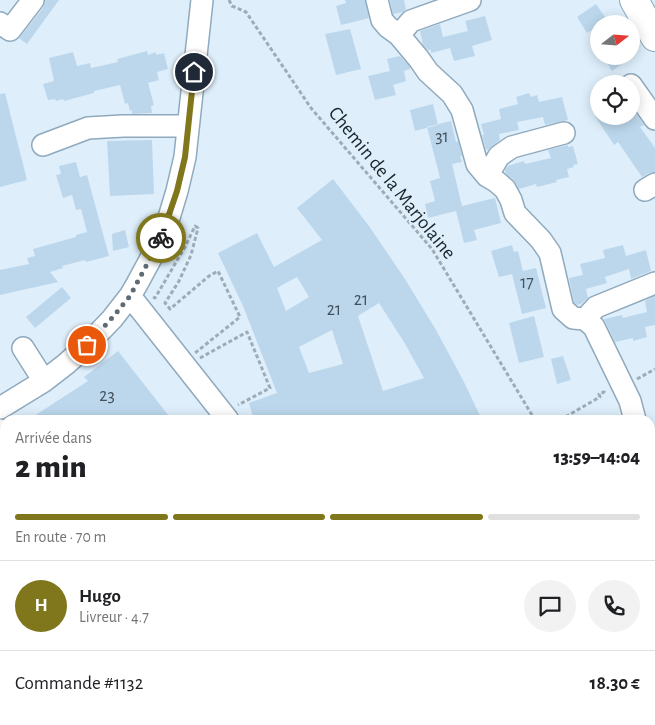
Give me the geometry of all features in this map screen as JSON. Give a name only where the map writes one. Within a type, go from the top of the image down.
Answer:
[{"type":"main road","points":[[634,0],[655,36]]},
{"type":"street","points":[[0,23],[10,30],[33,0]]},
{"type":"street","points":[[0,408],[44,381],[82,350],[112,318],[134,290],[164,234],[185,157],[202,0]]},
{"type":"street","points":[[377,0],[382,20],[398,35],[428,72],[452,94],[462,110],[477,164],[487,176],[505,189],[515,213],[550,253],[563,309],[573,318],[585,319],[594,327],[630,401],[634,415]]},
{"type":"street","points":[[398,35],[411,21],[470,0]]},
{"type":"street","points":[[640,98],[655,119]]},
{"type":"street","points":[[43,145],[88,128],[188,126]]},
{"type":"street","points":[[487,176],[499,156],[512,147],[564,133]]},
{"type":"street","points":[[585,319],[596,308],[655,283]]},
{"type":"street","points":[[134,290],[224,415]]},
{"type":"street","points":[[22,348],[44,381]]},
{"type":"path","name":"Chemin de la Marjolaine","points":[[229,0],[232,6],[246,12],[312,108],[432,249],[532,415]]},
{"type":"path","points":[[134,290],[155,298],[194,226],[198,228],[192,255],[165,303],[170,309],[209,276],[218,271],[240,317],[192,355]]},
{"type":"path","points":[[196,361],[247,332],[270,388],[228,415]]},
{"type":"building","points":[[45,0],[59,0],[27,44],[19,38],[43,8]]},
{"type":"building","points":[[345,0],[365,0],[369,18],[341,25],[336,6],[346,3]]},
{"type":"building","points":[[390,0],[404,0],[406,9],[403,12],[393,14]]},
{"type":"building","points":[[596,4],[604,15],[590,15],[590,31],[587,33],[577,17]]},
{"type":"building","points":[[485,16],[492,40],[472,46],[475,56],[454,61],[450,48],[431,53],[431,50],[428,50],[423,45],[420,31],[440,24],[443,37],[468,31],[465,21]]},
{"type":"building","points":[[350,29],[361,69],[336,75],[325,34]]},
{"type":"building","points":[[147,51],[148,55],[156,52],[156,55],[164,53],[168,69],[157,72],[159,80],[148,83],[154,105],[151,106],[152,113],[132,114],[128,103],[125,104],[120,85],[64,101],[63,99],[56,101],[55,99],[48,100],[43,84],[54,81],[49,58],[73,52],[77,66],[90,63],[91,68],[118,62],[117,59]]},
{"type":"building","points":[[400,56],[410,67],[410,69],[404,71],[406,81],[393,85],[396,95],[375,100],[368,76],[390,71],[387,59]]},
{"type":"building","points":[[608,65],[620,65],[612,71]]},
{"type":"building","points":[[5,93],[27,180],[0,187],[0,94]]},
{"type":"building","points":[[529,93],[531,97],[537,95],[539,102],[562,97],[568,120],[545,125],[543,117],[517,122],[519,130],[499,134],[500,140],[486,150],[481,124],[501,119],[499,109],[518,104],[516,97]]},
{"type":"building","points":[[433,104],[438,125],[415,131],[410,110]]},
{"type":"building","points":[[640,119],[644,125],[640,127],[655,148],[655,172],[642,177],[618,142],[614,145],[601,125],[640,125]]},
{"type":"building","points":[[451,121],[456,142],[458,141],[462,156],[460,156],[462,162],[452,164],[462,206],[495,198],[501,223],[474,230],[477,240],[464,243],[456,211],[428,218],[425,204],[435,201],[430,181],[440,178],[427,127]]},
{"type":"building","points":[[152,140],[154,194],[110,196],[107,141]]},
{"type":"building","points":[[568,145],[568,147],[573,146],[578,164],[567,169],[569,177],[537,187],[536,184],[519,189],[506,174],[505,170],[508,166],[524,161],[525,164],[551,158],[548,150]]},
{"type":"building","points":[[76,162],[80,177],[87,175],[109,256],[62,266],[63,268],[50,272],[58,282],[0,295],[0,270],[29,264],[27,258],[35,256],[33,249],[87,232],[81,209],[76,210],[72,195],[63,198],[56,175],[61,174],[59,166]]},
{"type":"building","points":[[333,179],[369,226],[405,279],[436,330],[480,415],[253,415],[249,403],[277,393],[243,306],[218,253],[257,233],[274,267],[322,240],[297,208]],"holes":[[[297,277],[309,297],[286,311],[277,288]],[[379,303],[424,378],[383,391],[358,316]],[[332,330],[343,364],[309,373],[299,347]]]},
{"type":"building","points":[[125,230],[129,247],[113,251],[112,234]]},
{"type":"building","points":[[512,245],[514,252],[518,251],[523,271],[536,268],[546,308],[522,314],[512,274],[499,277],[491,251]]},
{"type":"building","points":[[623,245],[626,256],[646,250],[651,271],[631,279],[629,269],[605,277],[607,283],[586,289],[588,298],[577,305],[574,302],[569,278],[583,275],[580,264],[605,258],[603,250]]},
{"type":"building","points":[[62,287],[71,298],[35,328],[26,317]]},
{"type":"building","points":[[655,296],[655,325],[645,327],[647,337],[633,341],[633,338],[615,342],[604,319],[622,315],[623,318],[647,312],[645,301]]},
{"type":"building","points":[[534,316],[544,357],[519,363],[509,323]]},
{"type":"building","points":[[118,351],[168,415],[36,415],[88,381],[84,377]]},
{"type":"building","points":[[563,356],[571,380],[557,384],[551,359]]},
{"type":"way so far","points":[[87,345],[130,296],[161,238]]},
{"type":"route","points":[[161,238],[164,234],[177,191],[185,157],[194,72]]}]
